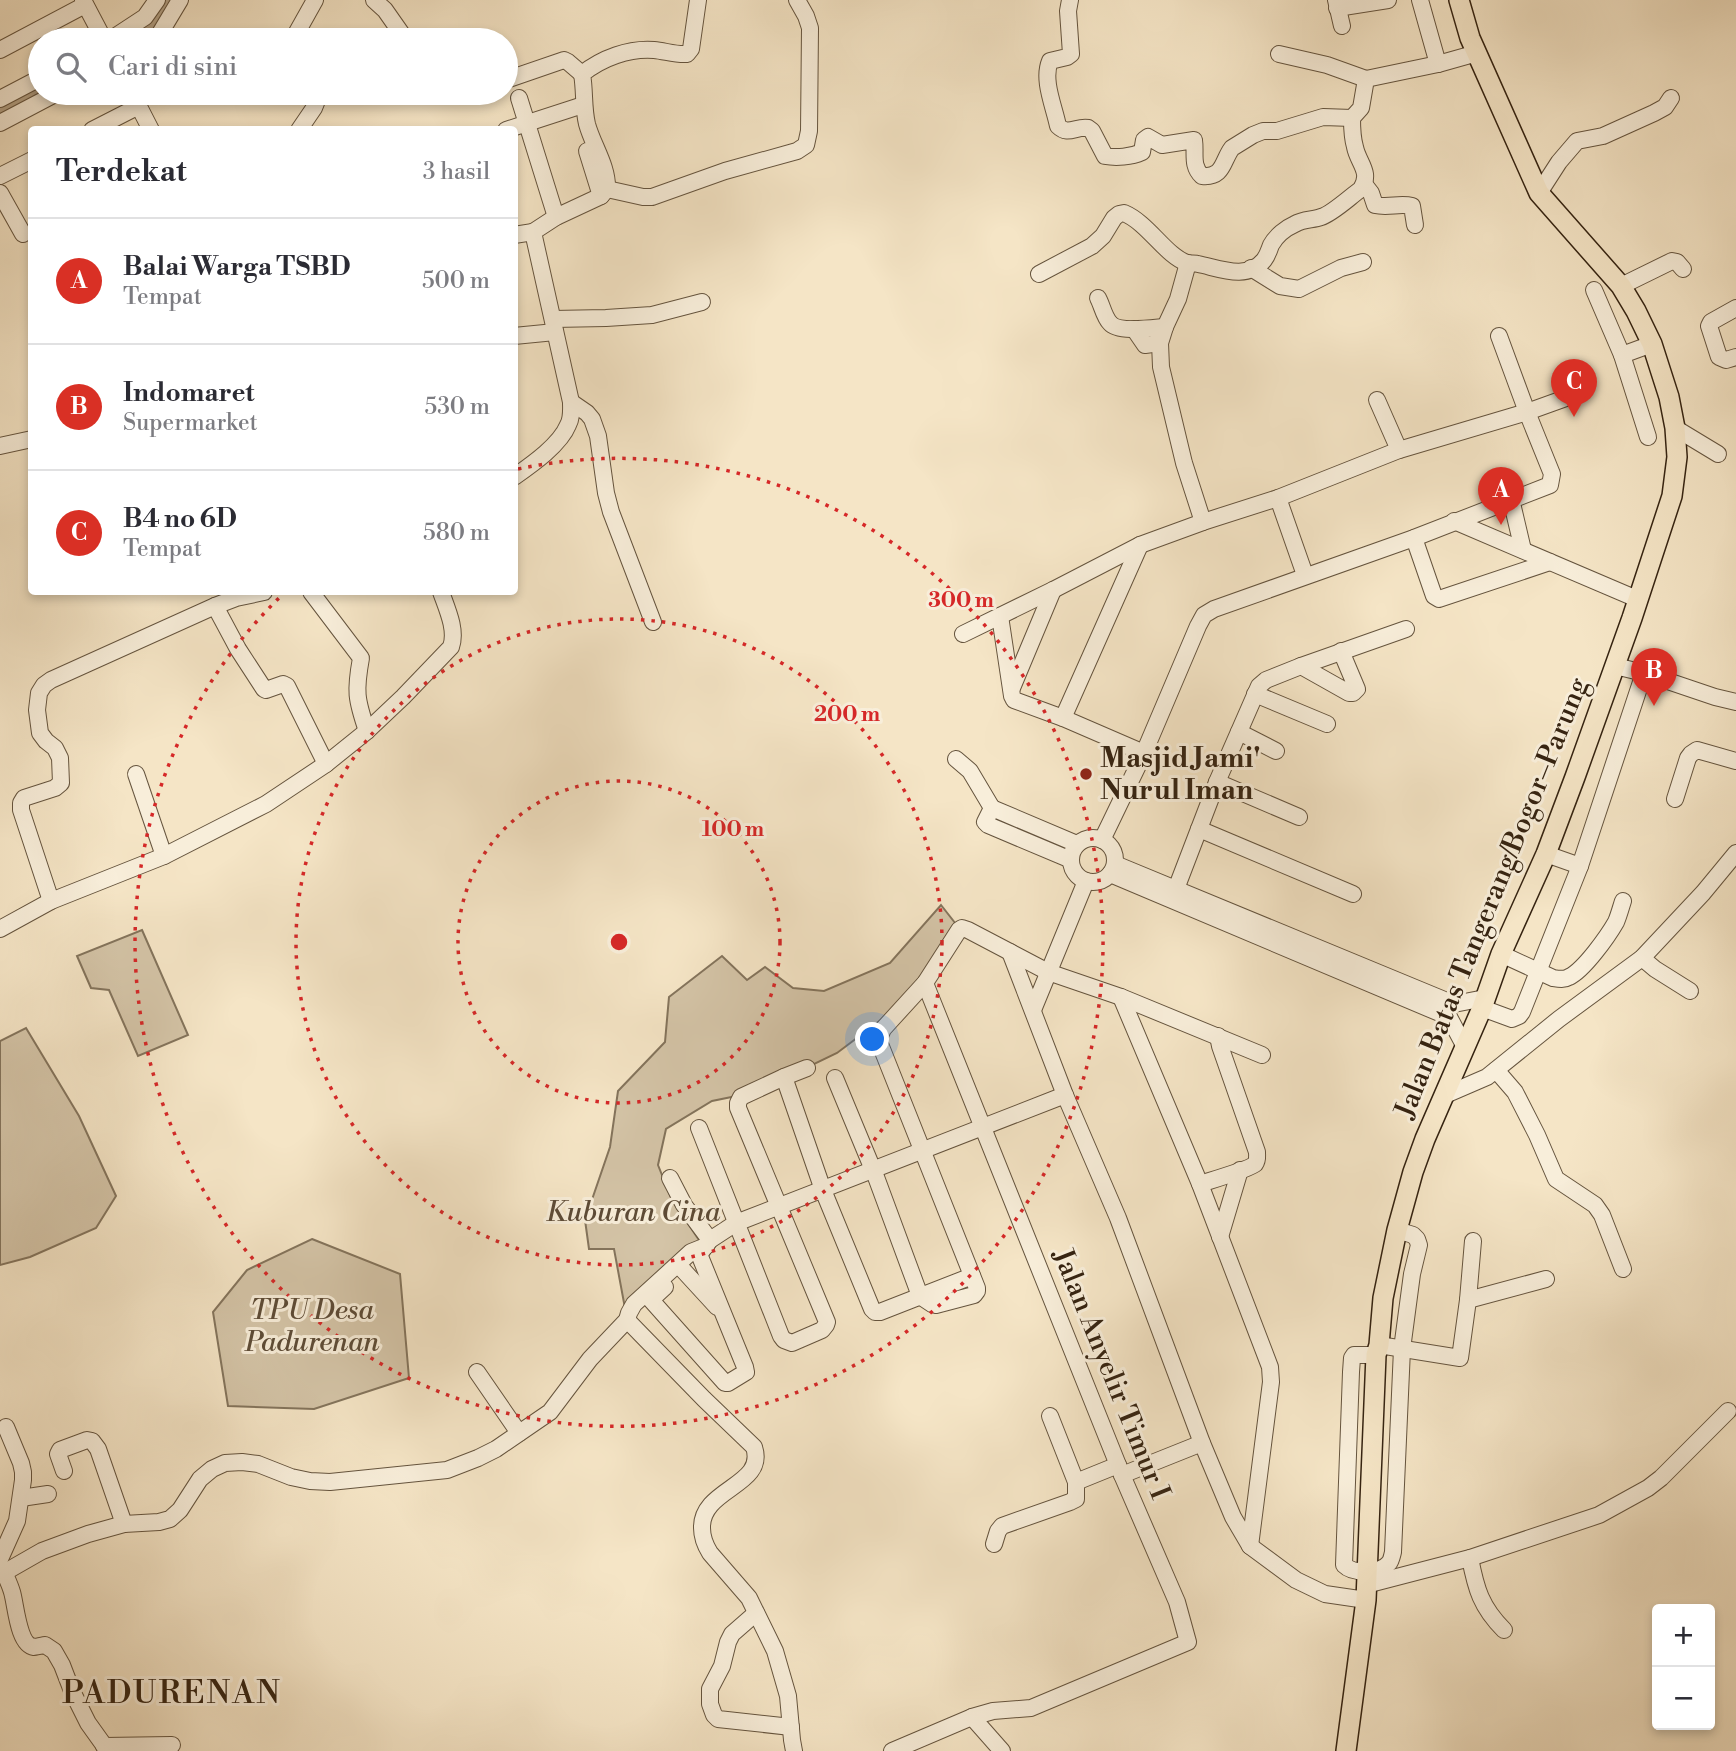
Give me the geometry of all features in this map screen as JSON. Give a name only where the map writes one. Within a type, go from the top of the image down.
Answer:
[{"type":"main road","name":"Jalan Batas Tangerang/Bogor–Parung","points":[[1346,1751],[1366,1586],[1377,1350],[1383,1298],[1397,1230],[1424,1139],[1546,853],[1615,666],[1672,496],[1677,457],[1669,397],[1652,344],[1621,286],[1539,193],[1477,53],[1459,0]]},
{"type":"street","points":[[129,28],[145,18],[157,0]]},
{"type":"street","points":[[163,28],[180,0]]},
{"type":"street","points":[[299,28],[315,0]]},
{"type":"street","points":[[374,0],[385,10],[397,28]]},
{"type":"street","points":[[582,74],[595,64],[630,52],[653,50],[687,54],[691,49],[698,0]]},
{"type":"street","points":[[518,234],[533,232],[604,192],[652,197],[725,171],[797,151],[806,145],[809,131],[810,28],[797,0]]},
{"type":"street","points":[[1070,0],[1068,12],[1071,54],[1050,61],[1047,72],[1049,86],[1059,125],[1063,130],[1088,128],[1105,156],[1119,157],[1142,152],[1144,139],[1148,137],[1162,145],[1192,140],[1196,169],[1202,176],[1210,176],[1220,170],[1232,148],[1260,132],[1277,131],[1323,117],[1352,118]]},
{"type":"street","points":[[1342,26],[1336,4],[1388,0]]},
{"type":"street","points":[[1420,0],[1438,64]]},
{"type":"street","points":[[39,28],[84,3],[98,28]]},
{"type":"street","points":[[0,50],[28,34]]},
{"type":"street","points":[[1279,54],[1327,65],[1366,79],[1477,53]]},
{"type":"street","points":[[518,76],[564,61],[582,74],[584,85],[578,107],[606,175],[604,192]]},
{"type":"street","points":[[1039,274],[1092,246],[1103,236],[1114,218],[1124,213],[1141,223],[1171,253],[1188,263],[1225,271],[1243,271],[1259,264],[1280,234],[1298,222],[1322,217],[1364,184],[1366,172],[1355,147],[1352,118],[1361,108],[1366,79]]},
{"type":"street","points":[[0,99],[28,84]]},
{"type":"street","points":[[519,98],[556,217]]},
{"type":"street","points":[[1539,193],[1577,141],[1603,136],[1654,113],[1665,107],[1671,99]]},
{"type":"street","points":[[0,123],[34,105]]},
{"type":"street","points":[[98,126],[127,105]]},
{"type":"street","points":[[138,105],[149,126]]},
{"type":"street","points":[[302,126],[315,105]]},
{"type":"street","points":[[516,126],[578,107]]},
{"type":"street","points":[[0,176],[28,162]]},
{"type":"street","points":[[1364,184],[1369,189],[1375,205],[1412,205],[1415,225]]},
{"type":"street","points":[[0,193],[24,223]]},
{"type":"street","points":[[518,474],[541,457],[570,423],[571,402],[533,232]]},
{"type":"street","points":[[1621,286],[1672,261],[1677,262],[1683,269]]},
{"type":"street","points":[[1251,268],[1280,286],[1299,289],[1341,268],[1363,262]]},
{"type":"street","points":[[1188,263],[1178,299],[1163,335],[1161,367],[1184,463],[1203,522]]},
{"type":"street","points":[[1594,290],[1622,355],[1648,437]]},
{"type":"street","points":[[1098,298],[1111,325],[1134,329],[1145,345],[1163,335]]},
{"type":"street","points":[[518,335],[554,325],[652,315],[702,302]]},
{"type":"street","points":[[1736,308],[1709,326],[1719,357],[1726,360],[1736,357]]},
{"type":"street","points":[[1102,840],[1204,615],[1214,609],[1414,538],[1549,486],[1552,474],[1499,336]]},
{"type":"street","points":[[1622,355],[1652,344]]},
{"type":"street","points":[[963,634],[1140,545],[1278,498],[1399,450],[1527,412],[1577,394]]},
{"type":"street","points":[[1377,400],[1399,450]]},
{"type":"street","points":[[571,402],[592,419],[598,436],[611,512],[653,622]]},
{"type":"street","points":[[1675,428],[1718,454]]},
{"type":"street","points":[[0,446],[28,440]]},
{"type":"street","points":[[1278,498],[1305,575]]},
{"type":"street","points":[[1511,499],[1523,550]]},
{"type":"street","points":[[1454,521],[1637,599]]},
{"type":"street","points":[[1414,538],[1434,596],[1439,599],[1550,562]]},
{"type":"street","points":[[1063,718],[1140,545]]},
{"type":"street","points":[[1011,690],[1053,590]]},
{"type":"street","points":[[51,901],[21,810],[24,799],[55,789],[61,783],[58,752],[40,733],[37,710],[39,694],[44,685],[235,595]]},
{"type":"street","points":[[313,595],[361,658],[356,695],[367,731]]},
{"type":"street","points":[[0,929],[51,901],[164,856],[266,804],[326,764],[367,731],[451,648],[452,629],[442,595]]},
{"type":"street","points":[[215,606],[264,689],[283,684],[287,686],[326,764]]},
{"type":"street","points":[[1000,617],[1014,700],[1144,752]]},
{"type":"street","points":[[1176,889],[1217,782],[1259,686],[1266,680],[1341,651],[1392,640],[1406,629]]},
{"type":"street","points":[[1301,666],[1349,693],[1356,692],[1341,651]]},
{"type":"street","points":[[1615,666],[1644,673],[1715,698],[1736,702]]},
{"type":"street","points":[[1113,869],[1452,1010],[1483,1003],[1512,1019],[1519,1016],[1540,971],[1580,866],[1644,673]]},
{"type":"street","points":[[1255,694],[1327,724]]},
{"type":"street","points":[[1239,732],[1276,751]]},
{"type":"street","points":[[1675,799],[1688,758],[1694,751],[1736,761]]},
{"type":"street","points":[[956,759],[970,771],[992,807],[1077,844]]},
{"type":"street","points":[[136,774],[164,856]]},
{"type":"street","points":[[1217,782],[1299,817]]},
{"type":"street","points":[[992,807],[985,824],[1071,860]]},
{"type":"street","points":[[1199,830],[1353,894]]},
{"type":"street","points":[[1093,838],[1102,840],[1113,850],[1113,869],[1099,882],[1086,881],[1075,873],[1071,860],[1077,844],[1093,838]]},
{"type":"street","points":[[1546,853],[1580,866]]},
{"type":"street","points":[[1443,1096],[1487,1077],[1559,1019],[1642,958],[1736,853]]},
{"type":"street","points":[[1113,869],[1176,889],[1452,1010],[1465,1046]]},
{"type":"street","points":[[1033,1010],[1086,881]]},
{"type":"street","points":[[1501,954],[1553,978],[1561,980],[1570,977],[1589,960],[1615,922],[1623,901]]},
{"type":"street","points":[[835,1077],[920,1296],[932,1304],[940,1305],[974,1294],[974,1284],[879,1038],[883,1029],[925,983],[956,933],[962,928],[1048,972],[1122,997],[1262,1055]]},
{"type":"street","points":[[1010,952],[1065,1095],[1118,1218],[1202,1443],[1233,1517],[1250,1546],[1273,1564],[1311,1588],[1335,1596],[1470,1558],[1599,1515],[1661,1478],[1728,1411]]},
{"type":"street","points":[[1642,958],[1690,991]]},
{"type":"street","name":"Jalan Anyelir Timur I","points":[[925,983],[1120,1470],[1177,1602],[1188,1642],[1031,1708],[993,1711],[972,1717]]},
{"type":"street","points":[[1122,997],[1200,1184],[1270,1367],[1271,1382],[1250,1546]]},
{"type":"street","points":[[1200,1184],[1255,1164],[1258,1160],[1218,1036]]},
{"type":"street","points":[[699,1128],[784,1340],[792,1343],[822,1330],[827,1322],[738,1108],[741,1097],[807,1068]]},
{"type":"street","points":[[1496,1070],[1515,1092],[1556,1179],[1595,1205],[1602,1215],[1623,1269]]},
{"type":"street","points":[[784,1077],[823,1190],[872,1309],[880,1312],[920,1296]]},
{"type":"street","points":[[670,1178],[705,1247],[724,1315],[746,1369],[746,1372],[728,1383],[724,1383],[651,1300],[705,1247],[736,1223],[1065,1095]]},
{"type":"street","points":[[1220,1237],[1240,1170]]},
{"type":"street","points":[[1366,1586],[1390,1561],[1393,1552],[1402,1349],[1412,1274],[1419,1245],[1413,1236],[1397,1230]]},
{"type":"street","points":[[1377,1350],[1402,1349],[1460,1358],[1473,1241]]},
{"type":"street","points":[[1,1569],[88,1534],[124,1524],[170,1519],[180,1510],[200,1479],[225,1463],[242,1462],[279,1474],[310,1481],[330,1482],[447,1470],[478,1458],[496,1449],[550,1412],[590,1359],[627,1320],[634,1304],[691,1252],[705,1247]]},
{"type":"street","points":[[682,1270],[724,1315]]},
{"type":"street","points":[[1468,1300],[1546,1279]]},
{"type":"street","points":[[627,1320],[754,1447],[757,1458],[755,1466],[706,1509],[702,1529],[705,1545],[749,1598],[775,1651],[788,1696],[794,1751]]},
{"type":"street","points":[[477,1372],[519,1433]]},
{"type":"street","points":[[994,1544],[1002,1526],[1076,1499],[1076,1482],[1050,1416]]},
{"type":"street","points":[[1,1569],[17,1521],[23,1472],[6,1427]]},
{"type":"street","points":[[64,1471],[58,1454],[60,1450],[87,1440],[92,1441],[124,1524]]},
{"type":"street","points":[[1076,1482],[1202,1443]]},
{"type":"street","points":[[21,1498],[48,1494]]},
{"type":"street","points":[[1470,1558],[1474,1583],[1481,1601],[1504,1630]]},
{"type":"street","points":[[1,1569],[10,1583],[18,1622],[27,1644],[34,1647],[45,1645],[54,1650],[88,1723],[106,1748],[172,1745]]},
{"type":"street","points":[[757,1613],[741,1626],[728,1642],[724,1660],[710,1689],[710,1704],[718,1719],[791,1727]]},
{"type":"street","points":[[892,1751],[972,1717],[1002,1751]]},
{"type":"green space","name":"Kuburan Cina","points":[[941,905],[959,928],[906,1001],[837,1053],[756,1092],[712,1101],[666,1129],[658,1165],[672,1200],[703,1246],[627,1319],[614,1249],[589,1249],[585,1220],[610,1147],[618,1091],[665,1042],[669,997],[722,956],[747,980],[765,967],[793,988],[824,991],[890,963]]},
{"type":"green space","points":[[142,930],[188,1035],[138,1056],[109,990],[91,988],[77,956]]},
{"type":"green space","points":[[26,1028],[79,1116],[116,1196],[96,1228],[30,1257],[0,1265],[0,1041]]},
{"type":"green space","name":"TPU Desa Padurenan","points":[[312,1239],[400,1274],[409,1378],[314,1409],[228,1406],[213,1312],[247,1270]]},
{"type":"waterway","points":[[148,28],[167,0]]},
{"type":"waterway","points":[[0,109],[28,94]]},
{"type":"place","name":"B4 no 6D","points":[[1574,417]]},
{"type":"place","name":"Balai Warga TSBD","points":[[1501,525]]},
{"type":"place","name":"Indomaret","points":[[1654,706]]},
{"type":"place","name":"Masjid Jami' Nurul Iman","points":[[1086,774]]},
{"type":"district","name":"PADURENAN","points":[[172,1693]]}]
